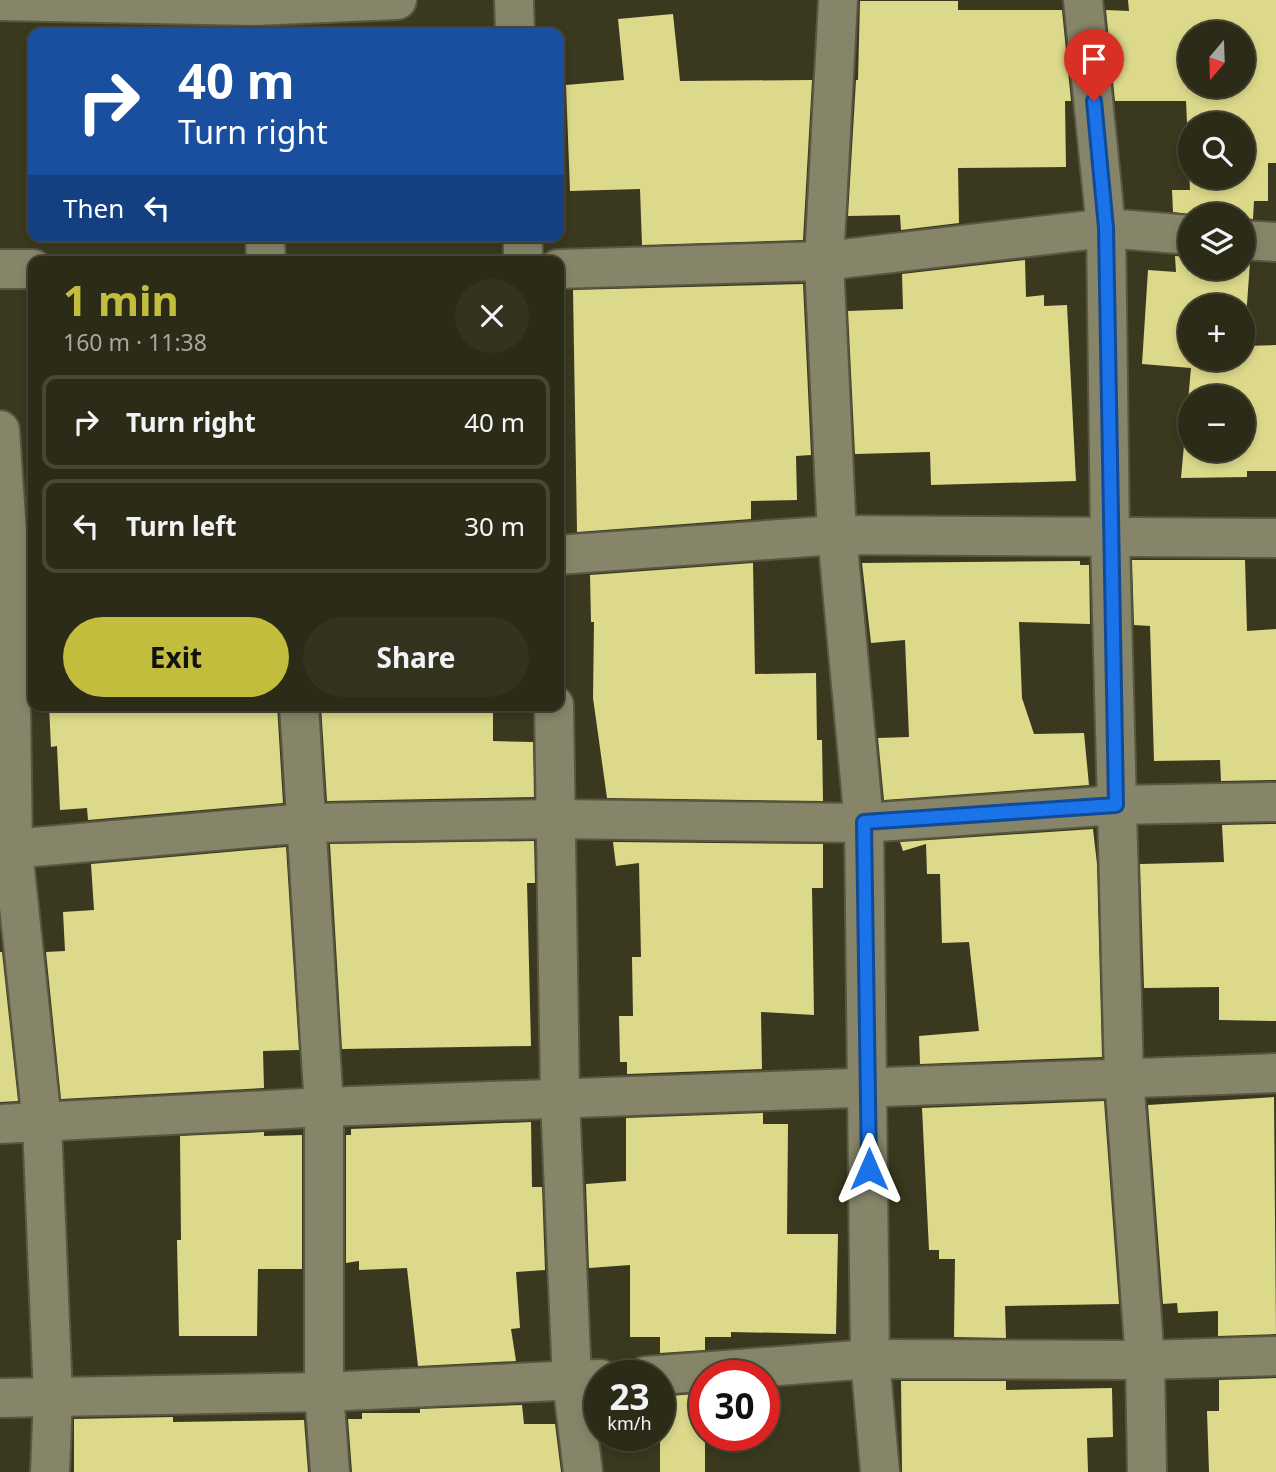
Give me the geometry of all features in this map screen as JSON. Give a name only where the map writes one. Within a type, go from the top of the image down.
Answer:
[{"type":"street","points":[[0,1],[254,13],[397,0]]},
{"type":"street","points":[[514,0],[515,28]]},
{"type":"street","points":[[838,0],[824,261],[837,535],[864,822],[870,1359],[880,1472]]},
{"type":"street","points":[[1083,0],[1106,228],[1110,537],[1124,1077],[1145,1360],[1147,1472]]},
{"type":"street","points":[[564,269],[824,261],[1106,228],[1178,234]]},
{"type":"street","points":[[1255,241],[1276,242]]},
{"type":"street","points":[[0,269],[28,269]]},
{"type":"street","points":[[0,430],[14,561],[7,850],[42,1123],[53,1397],[50,1472]]},
{"type":"street","points":[[564,555],[837,535],[1276,538]]},
{"type":"street","points":[[299,711],[324,1107],[324,1392],[330,1472]]},
{"type":"street","points":[[554,711],[560,1098],[584,1360]]},
{"type":"street","points":[[7,850],[306,823],[555,819],[864,822],[1116,805],[1276,802]]},
{"type":"street","points":[[0,1124],[324,1107],[1276,1073]]},
{"type":"street","points":[[675,1374],[870,1359],[1145,1360],[1276,1356]]},
{"type":"street","points":[[0,1398],[324,1392],[584,1380]]},
{"type":"street","points":[[583,1472],[584,1441]]},
{"type":"building","points":[[1128,0],[1276,0],[1276,163],[1268,163],[1268,201],[1178,203],[1178,213],[1173,212],[1172,190],[1255,189],[1255,112],[1186,112],[1186,101],[1115,101],[1106,10],[1129,11]]},
{"type":"building","points":[[860,1],[958,1],[958,10],[1062,10],[1071,101],[1065,101],[1066,167],[958,168],[959,223],[901,230],[900,215],[848,216],[858,80]]},
{"type":"building","points":[[673,14],[680,81],[812,80],[803,240],[642,245],[640,189],[570,191],[566,85],[624,80],[618,19]]},
{"type":"building","points":[[1175,256],[1178,256],[1178,280],[1249,280],[1248,294],[1178,294],[1178,367],[1142,364],[1148,270],[1176,272]]},
{"type":"building","points":[[1025,260],[1026,297],[1044,295],[1044,306],[1067,305],[1076,481],[931,485],[930,452],[855,454],[848,311],[903,309],[902,274]]},
{"type":"building","points":[[803,284],[811,455],[796,456],[797,500],[751,501],[751,519],[577,532],[573,290]]},
{"type":"building","points":[[1276,345],[1276,471],[1247,471],[1247,477],[1181,478],[1182,462],[1255,462],[1255,385],[1189,385],[1191,371],[1255,371],[1255,346]]},
{"type":"building","points":[[1132,560],[1245,560],[1247,631],[1276,629],[1276,780],[1221,781],[1220,760],[1154,761],[1150,626],[1134,625]]},
{"type":"building","points":[[1080,561],[1080,565],[1089,565],[1090,624],[1019,622],[1022,698],[1034,734],[1084,733],[1089,785],[884,800],[878,738],[909,737],[905,640],[871,643],[862,563]]},
{"type":"building","points":[[753,563],[755,674],[816,673],[817,740],[822,740],[823,801],[607,798],[593,698],[594,622],[591,622],[590,575]]},
{"type":"building","points":[[49,711],[277,711],[283,803],[88,820],[87,808],[60,810],[57,746],[51,747]]},
{"type":"building","points":[[321,711],[493,711],[493,741],[533,742],[534,797],[327,801]]},
{"type":"building","points":[[1276,824],[1276,1021],[1219,1020],[1219,987],[1144,988],[1140,864],[1224,862],[1222,825]]},
{"type":"building","points":[[1093,829],[1097,864],[1102,1057],[920,1064],[919,1036],[979,1031],[969,942],[942,943],[940,874],[927,874],[926,844],[903,851],[900,842]]},
{"type":"building","points":[[534,841],[535,883],[527,883],[531,1046],[342,1049],[330,844]]},
{"type":"building","points":[[613,842],[823,844],[823,888],[812,888],[814,1015],[761,1012],[762,1069],[627,1074],[627,1062],[620,1062],[619,1016],[633,1016],[632,957],[641,957],[639,863],[616,866]]},
{"type":"building","points":[[286,847],[299,1050],[263,1051],[264,1088],[61,1099],[46,952],[65,951],[63,912],[94,910],[91,864]]},
{"type":"building","points":[[2,952],[18,1101],[0,1102]]},
{"type":"building","points":[[1274,1097],[1276,1334],[1218,1336],[1218,1311],[1178,1313],[1177,1303],[1163,1304],[1148,1105]]},
{"type":"building","points":[[1104,1101],[1119,1304],[1005,1306],[1006,1338],[954,1337],[955,1259],[939,1259],[939,1250],[929,1250],[922,1108]]},
{"type":"building","points":[[763,1113],[763,1124],[788,1124],[787,1234],[838,1234],[836,1334],[731,1332],[731,1337],[705,1337],[705,1350],[660,1353],[660,1337],[630,1337],[630,1265],[589,1268],[586,1184],[626,1181],[626,1118]]},
{"type":"building","points":[[531,1122],[532,1187],[542,1187],[545,1270],[516,1272],[520,1328],[511,1329],[516,1361],[418,1366],[407,1268],[359,1270],[359,1261],[346,1263],[346,1135],[351,1135],[351,1129]]},
{"type":"building","points":[[264,1132],[264,1136],[302,1135],[302,1269],[258,1269],[257,1336],[179,1336],[177,1240],[181,1240],[180,1136]]},
{"type":"building","points":[[1276,1378],[1276,1472],[1209,1472],[1207,1411],[1219,1411],[1219,1380]]},
{"type":"building","points":[[901,1381],[1006,1381],[1006,1390],[1112,1388],[1113,1437],[1087,1438],[1088,1472],[902,1472]]},
{"type":"building","points":[[689,1394],[689,1451],[705,1451],[705,1472],[660,1472],[660,1451],[675,1451],[675,1396]]},
{"type":"building","points":[[522,1405],[524,1424],[555,1424],[561,1472],[352,1472],[348,1419],[362,1419],[362,1413],[420,1413],[420,1409]]},
{"type":"building","points":[[173,1417],[173,1422],[304,1420],[308,1472],[74,1472],[74,1419]]},
{"type":"route","points":[[869,1169],[864,822],[1116,805],[1106,228],[1094,101]]}]
